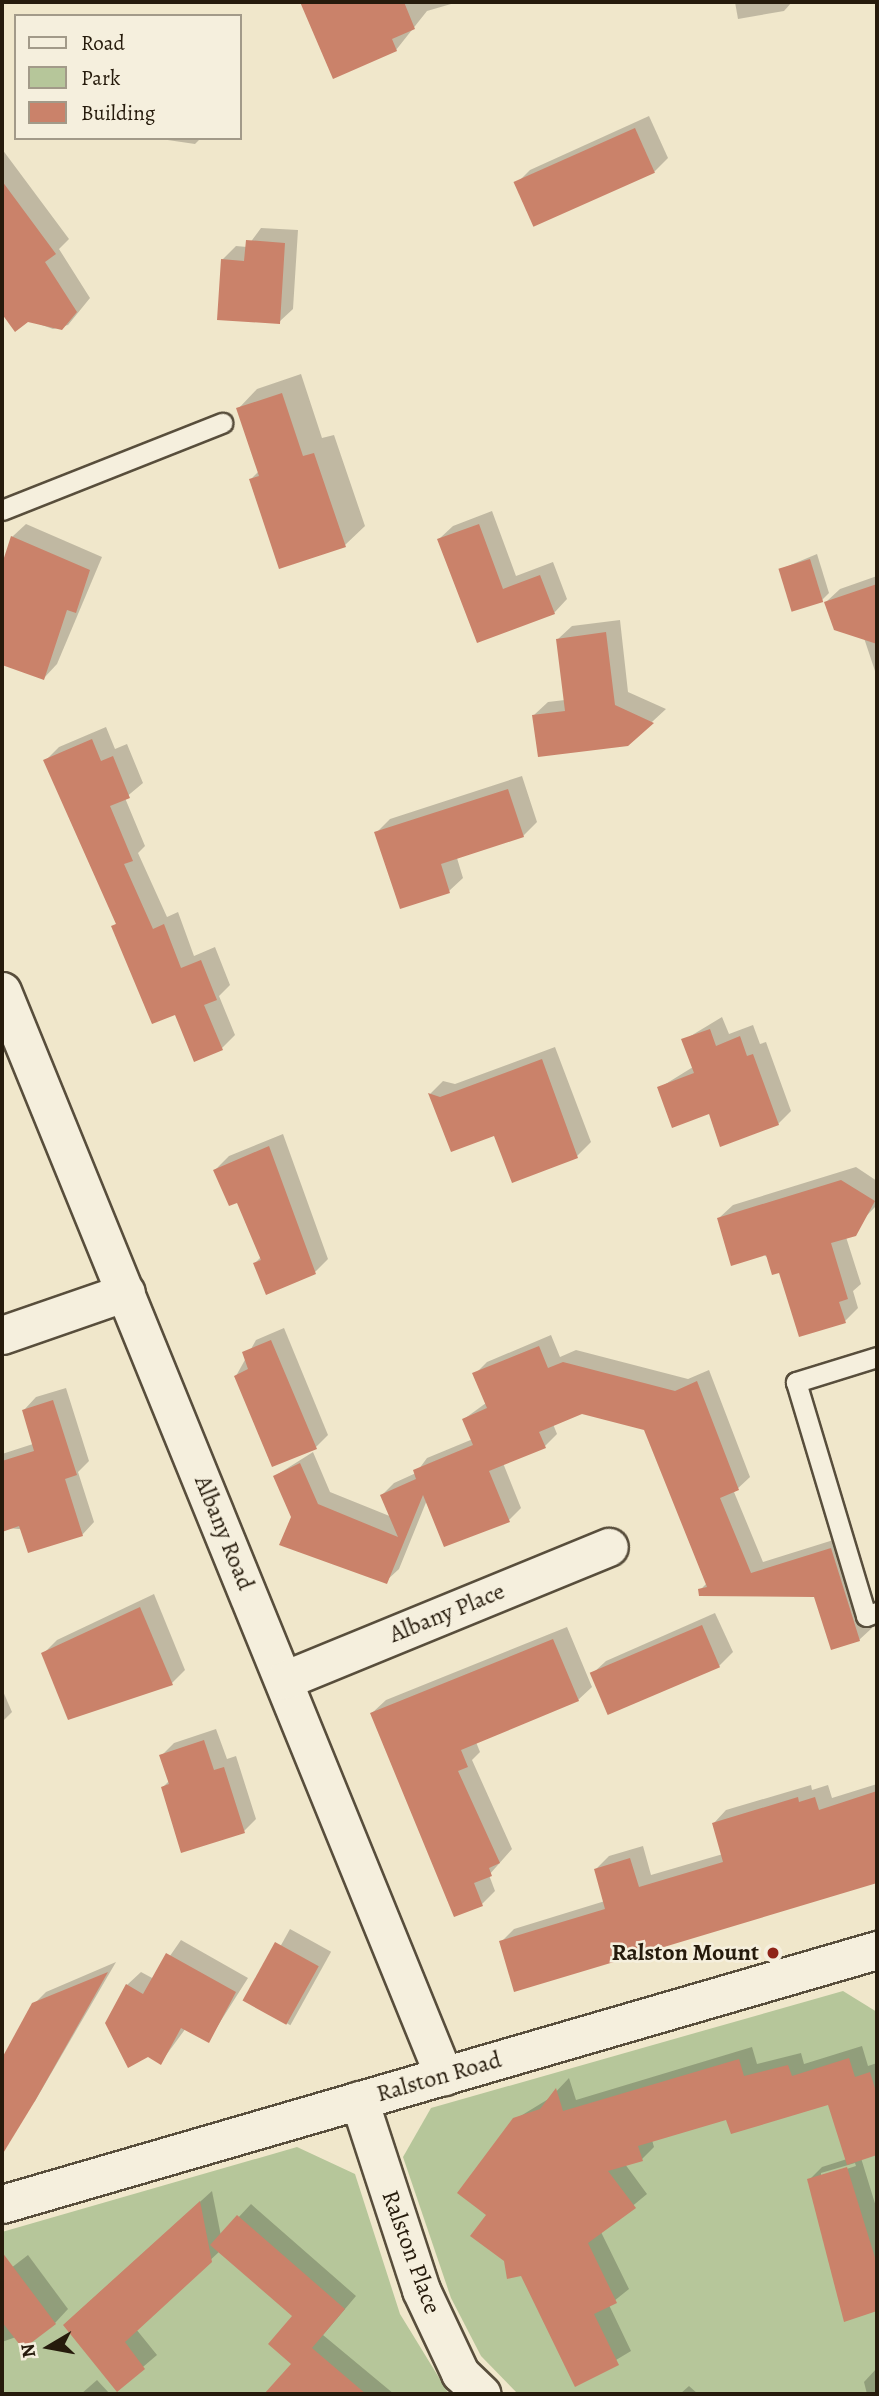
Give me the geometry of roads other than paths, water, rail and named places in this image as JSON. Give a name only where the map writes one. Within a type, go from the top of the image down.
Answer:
[{"type":"street","name":"Albany Road","points":[[2,991],[444,2076]]},
{"type":"street","points":[[2,1335],[125,1292]]},
{"type":"street","name":"Albany Place","points":[[284,1679],[609,1547]]},
{"type":"street","name":"Ralston Road","points":[[2,2204],[877,1950]]},
{"type":"street","name":"Ralston Place","points":[[359,2100],[421,2290],[460,2373],[482,2394]]},
{"type":"lane","points":[[2,510],[222,423]]},
{"type":"lane","points":[[877,1357],[796,1382],[866,1616],[877,1612]]},
{"type":"place","name":"Ralston Mount","points":[[773,1953]]}]
